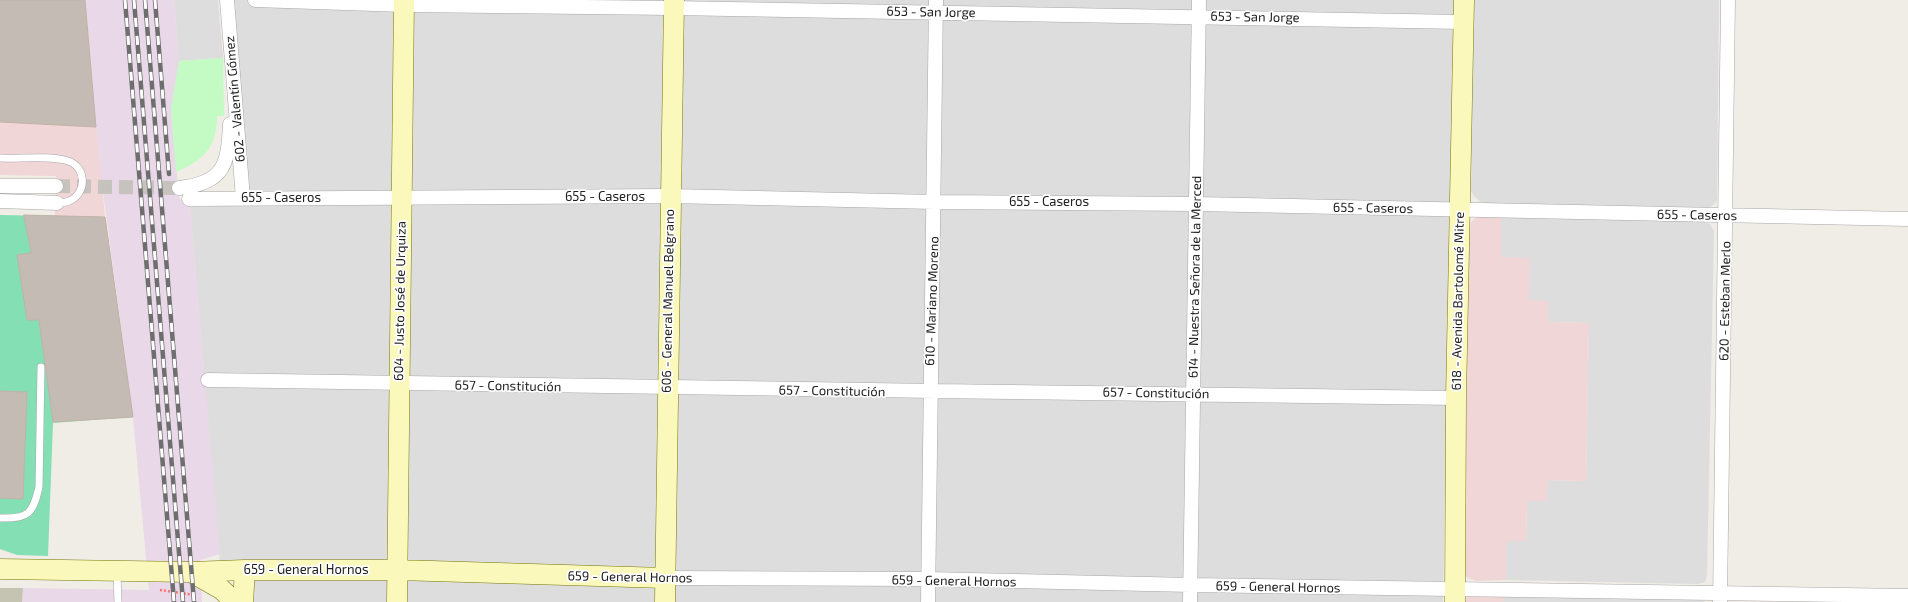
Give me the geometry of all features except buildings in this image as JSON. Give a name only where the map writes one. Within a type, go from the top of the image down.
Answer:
[{"type":"street","name":"602 - Valentín Gómez","points":[[227,0],[243,198]]},
{"type":"street","name":"653 - San Jorge","points":[[255,0],[404,3],[936,6],[1199,16],[1463,22]]},
{"type":"street","name":"614 - Nuestra Señora de la Merced","points":[[1190,602],[1199,0]]},
{"type":"street","name":"618 - Avenida Bartolomé Mitre","points":[[1455,596],[1456,398],[1464,0]]},
{"type":"street","name":"620 - Esteban Merlo","points":[[1720,598],[1728,0]]},
{"type":"street","name":"604 - Justo José de Urquiza","points":[[397,602],[404,3]]},
{"type":"street","name":"606 - General Manuel Belgrano","points":[[665,602],[667,389],[674,4]]},
{"type":"street","name":"610 - Mariano Moreno","points":[[928,602],[936,6]]},
{"type":"street","points":[[179,188],[194,187],[203,183],[222,169],[226,161],[229,153],[234,75]]},
{"type":"street","points":[[0,186],[56,186]]},
{"type":"street","name":"655 - Caseros","points":[[189,199],[670,196],[934,202],[1197,204],[1908,219]]},
{"type":"street","points":[[0,201],[57,203]]},
{"type":"street","name":"657 - Constitución","points":[[208,380],[667,389],[1456,398]]},
{"type":"street","name":"659 - General Hornos","points":[[0,569],[191,572],[245,570],[398,570],[666,578],[928,579],[1191,585],[1455,596],[1720,598],[1908,596]]},
{"type":"street","points":[[243,602],[245,570]]},
{"type":"street","points":[[191,572],[221,589],[235,602]]},
{"type":"lane","points":[[0,158],[60,159],[76,165],[80,170],[83,179],[81,189],[76,197],[68,202],[57,203]]},
{"type":"lane","points":[[0,518],[16,518],[25,516],[31,511],[36,502],[38,487],[41,367]]},
{"type":"lane","points":[[117,571],[118,602]]},
{"type":"shaded area","points":[[0,0],[85,0],[105,217],[55,216],[56,176],[0,175]]},
{"type":"shaded area","points":[[85,0],[174,0],[179,61],[171,109],[179,198],[190,207],[220,554],[200,560],[202,602],[22,602],[23,588],[149,590],[133,417],[101,177]]},
{"type":"shaded area","points":[[174,0],[218,0],[223,58],[179,61]]},
{"type":"shaded area","points":[[234,0],[1454,0],[1443,602],[248,602],[247,594],[220,562],[190,207],[249,205]]},
{"type":"shaded area","points":[[1473,0],[1719,0],[1716,202],[1712,206],[1706,208],[1489,205],[1481,202],[1471,191]]},
{"type":"shaded area","points":[[1477,217],[1501,217],[1501,257],[1530,258],[1529,300],[1548,301],[1548,322],[1589,323],[1586,481],[1548,480],[1547,501],[1527,501],[1526,541],[1506,541],[1506,580],[1477,581],[1468,578],[1464,574],[1469,226]]},
{"type":"shaded area","points":[[1501,217],[1702,221],[1710,224],[1714,231],[1707,575],[1705,582],[1698,584],[1506,580],[1506,541],[1526,541],[1527,501],[1547,480],[1586,481],[1589,323],[1548,322],[1529,300],[1501,258]]},
{"type":"shaded area","points":[[0,588],[23,588],[22,602],[0,602]]},
{"type":"shaded area","points":[[1468,595],[1503,595],[1503,602],[1465,602]]},
{"type":"shaded area","points":[[1503,595],[1701,599],[1705,602],[1503,602]]},
{"type":"green space","points":[[223,58],[224,116],[217,116],[215,136],[207,151],[194,163],[176,172],[171,109],[179,61]]},
{"type":"green space","points":[[0,215],[105,217],[133,417],[53,423],[48,556],[17,555],[0,549]]},
{"type":"tunnel","points":[[56,186],[179,188]]},
{"type":"railway","points":[[125,0],[174,602]]},
{"type":"railway","points":[[134,0],[183,602]]},
{"type":"railway","points":[[145,0],[194,602]]},
{"type":"railway","points":[[155,0],[169,174]]}]
